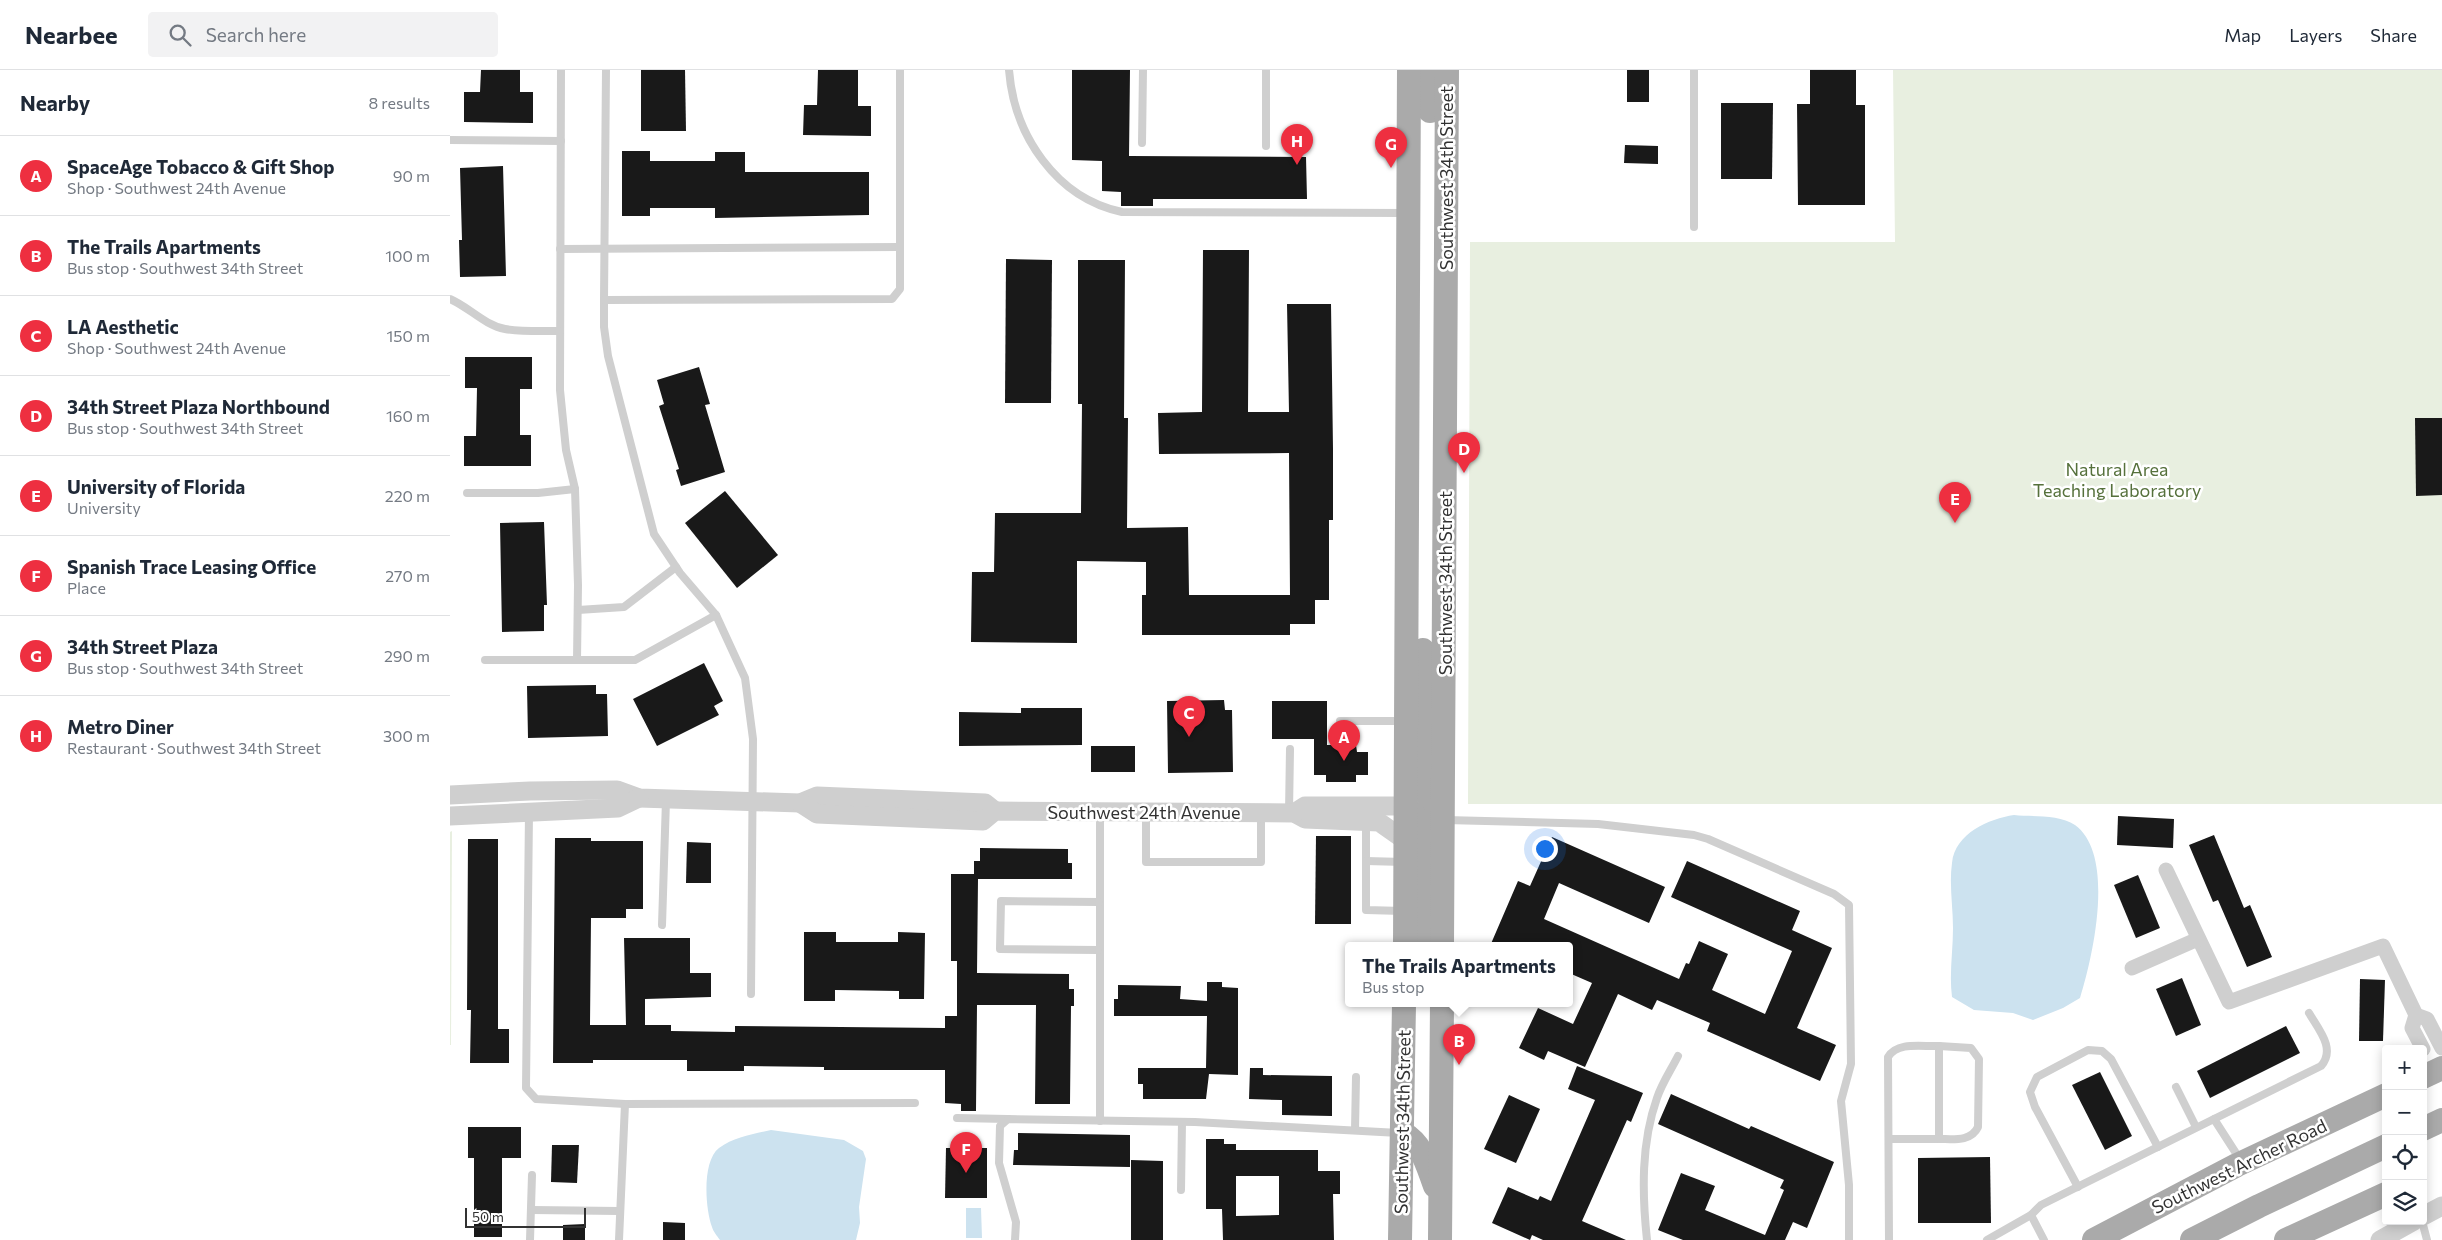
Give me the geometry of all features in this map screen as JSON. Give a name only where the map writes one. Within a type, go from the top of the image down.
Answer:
[{"type":"main road","name":"Southwest 34th Street","points":[[1405,942],[1409,70]]},
{"type":"main road","points":[[1430,70],[1430,114],[1434,134],[1446,157]]},
{"type":"main road","name":"Southwest 34th Street","points":[[1442,942],[1447,70]]},
{"type":"main road","points":[[1407,618],[1422,645],[1424,773],[1427,794],[1443,820]]},
{"type":"main road","points":[[1406,806],[1415,816],[1423,832],[1425,942]]},
{"type":"main road","name":"Southwest 34th Street","points":[[1400,1240],[1404,1007]]},
{"type":"main road","points":[[1440,1240],[1442,1007]]},
{"type":"main road","points":[[2427,1075],[2442,1068]]},
{"type":"main road","name":"Southwest Archer Road","points":[[2094,1240],[2242,1163],[2382,1097]]},
{"type":"main road","points":[[2427,1127],[2442,1120]]},
{"type":"main road","points":[[1403,1133],[1414,1139],[1422,1150],[1440,1199]]},
{"type":"main road","points":[[2192,1240],[2382,1148]]},
{"type":"main road","points":[[2286,1240],[2382,1196]]},
{"type":"street","name":"Southwest 24th Avenue","points":[[450,796],[530,791],[617,790],[639,798],[800,803],[818,814],[983,821],[995,811],[1292,813],[1305,819],[1379,822],[1406,851]]},
{"type":"street","name":"Southwest 24th Avenue","points":[[450,816],[529,810],[618,808],[639,798]]},
{"type":"street","name":"Southwest 24th Avenue","points":[[1292,813],[1305,806],[1406,806]]},
{"type":"street","points":[[2166,870],[2229,1002],[2383,946],[2416,1015],[2412,1028],[2421,1045]]},
{"type":"street","points":[[2132,968],[2198,939]]},
{"type":"street","points":[[2416,1015],[2427,1019],[2442,1048]]},
{"type":"street","points":[[2427,1056],[2431,1062],[2442,1068]]},
{"type":"street","points":[[2427,1214],[2442,1206]]},
{"type":"street","points":[[2380,1240],[2407,1225]]},
{"type":"lane","points":[[561,70],[560,331],[562,410],[566,450],[575,488],[578,610],[577,660]]},
{"type":"lane","points":[[606,70],[604,327],[608,356],[654,534],[676,567],[716,615],[745,678],[753,739],[751,994]]},
{"type":"lane","points":[[604,300],[892,299],[900,289],[900,70]]},
{"type":"lane","points":[[1009,70],[1015,109],[1032,144],[1066,187],[1101,208],[1122,212],[1408,213]]},
{"type":"lane","points":[[1142,70],[1142,144]]},
{"type":"lane","points":[[1266,70],[1266,146]]},
{"type":"lane","points":[[1694,70],[1694,227]]},
{"type":"lane","points":[[450,140],[561,141]]},
{"type":"lane","points":[[560,249],[900,247]]},
{"type":"lane","points":[[450,299],[482,319],[505,329],[560,331]]},
{"type":"lane","points":[[467,493],[538,493],[575,488]]},
{"type":"lane","points":[[578,610],[624,607],[676,567]]},
{"type":"lane","points":[[485,660],[635,660],[716,615]]},
{"type":"lane","points":[[1340,721],[1406,721]]},
{"type":"lane","points":[[1290,748],[1292,813]]},
{"type":"lane","points":[[662,925],[666,799]]},
{"type":"lane","points":[[529,810],[526,1088],[536,1099],[625,1104],[915,1103]]},
{"type":"lane","points":[[1100,812],[1098,950],[1100,1121]]},
{"type":"lane","points":[[1146,812],[1146,862],[1261,862],[1261,812]]},
{"type":"lane","points":[[1366,820],[1366,910],[1405,911]]},
{"type":"lane","points":[[1443,820],[1598,824],[1694,835],[1708,839],[1834,894],[1849,905],[1851,1064],[1841,1100],[1849,1185],[1849,1240]]},
{"type":"lane","points":[[1366,861],[1406,851]]},
{"type":"lane","points":[[1098,950],[1000,949],[1000,929],[1001,901],[1099,902]]},
{"type":"lane","points":[[1987,1240],[2031,1215],[2041,1205],[2321,1066],[2326,1060],[2328,1050],[2309,1013]]},
{"type":"lane","points":[[1889,1139],[1962,1139],[1975,1132],[1978,1127],[1979,1059],[1971,1048],[1939,1046],[1900,1047],[1892,1050],[1888,1057],[1889,1240]]},
{"type":"lane","points":[[1939,1046],[1939,1139]]},
{"type":"lane","points":[[2078,1187],[2035,1107],[2030,1092],[2037,1077],[2088,1050],[2102,1050],[2112,1059],[2158,1146]]},
{"type":"lane","points":[[1647,1240],[1643,1202],[1648,1133],[1657,1097],[1678,1056]]},
{"type":"lane","points":[[1354,1130],[1356,1077]]},
{"type":"lane","points":[[2176,1087],[2196,1127]]},
{"type":"lane","points":[[619,1240],[625,1104]]},
{"type":"lane","points":[[956,1118],[1182,1122],[1403,1133]]},
{"type":"lane","points":[[1008,1119],[1000,1126],[999,1163],[1016,1222],[1015,1240]]},
{"type":"lane","points":[[2214,1119],[2242,1163]]},
{"type":"lane","points":[[1181,1190],[1182,1122]]},
{"type":"lane","points":[[530,1240],[532,1175]]},
{"type":"lane","points":[[532,1210],[619,1211]]},
{"type":"lane","points":[[2031,1215],[2044,1240]]},
{"type":"lane","points":[[2423,1225],[2427,1240]]},
{"type":"green space","name":"Natural Area Teaching Laboratory","points":[[1893,70],[2442,70],[2442,804],[1468,804],[1470,242],[1895,242]]},
{"type":"green space","points":[[452,831],[451,1045],[450,1045],[450,832]]},
{"type":"water","points":[[2014,815],[2061,819],[2075,825],[2088,839],[2095,859],[2098,882],[2095,933],[2080,998],[2063,1008],[2033,1020],[2013,1013],[1974,1010],[1952,997],[1951,988],[1953,928],[1951,879],[1954,852],[1959,843],[1975,829],[1994,820]]},
{"type":"water","points":[[771,1130],[844,1140],[863,1151],[866,1159],[859,1207],[860,1223],[856,1240],[720,1240],[712,1227],[706,1185],[707,1174],[714,1154],[719,1148],[731,1141]]},
{"type":"water","points":[[966,1208],[981,1208],[982,1238],[966,1238]]},
{"type":"building","points":[[481,70],[520,70],[520,92],[533,92],[533,123],[464,122],[464,92],[480,92]]},
{"type":"building","points":[[641,70],[685,70],[686,131],[641,131]]},
{"type":"building","points":[[818,70],[858,70],[858,106],[871,106],[871,136],[803,135],[804,105],[817,105]]},
{"type":"building","points":[[1072,70],[1130,70],[1129,156],[1306,157],[1307,199],[1153,199],[1153,206],[1121,206],[1121,192],[1102,191],[1102,161],[1072,160]]},
{"type":"building","points":[[1627,70],[1649,70],[1649,102],[1627,102]]},
{"type":"building","points":[[1810,70],[1856,70],[1856,105],[1865,105],[1865,205],[1798,205],[1797,104],[1810,104]]},
{"type":"building","points":[[1721,103],[1773,103],[1772,179],[1721,179]]},
{"type":"building","points":[[1625,145],[1658,146],[1658,164],[1624,163]]},
{"type":"building","points":[[622,151],[650,151],[650,161],[715,161],[715,152],[745,152],[745,172],[869,172],[869,215],[715,218],[715,208],[650,208],[650,216],[622,216]]},
{"type":"building","points":[[503,166],[506,276],[460,277],[459,240],[462,240],[460,168]]},
{"type":"building","points":[[1203,250],[1249,250],[1248,412],[1289,412],[1287,304],[1331,304],[1333,520],[1329,520],[1329,600],[1315,600],[1315,624],[1290,624],[1290,635],[1142,635],[1142,595],[1146,595],[1146,562],[1077,561],[1077,643],[971,642],[972,572],[994,572],[995,513],[1081,513],[1082,404],[1078,404],[1078,260],[1125,260],[1124,418],[1128,418],[1127,528],[1188,527],[1189,595],[1290,595],[1289,453],[1159,454],[1158,413],[1202,412]]},
{"type":"building","points":[[1006,259],[1052,260],[1051,403],[1005,403]]},
{"type":"building","points":[[465,357],[532,357],[532,389],[520,389],[520,435],[531,435],[531,466],[464,466],[464,436],[476,436],[477,388],[465,388]]},
{"type":"building","points":[[699,367],[710,404],[705,405],[725,472],[681,486],[676,470],[679,469],[659,406],[664,404],[657,380]]},
{"type":"building","points":[[2415,418],[2442,418],[2442,495],[2416,496]]},
{"type":"building","points":[[725,491],[778,555],[737,588],[685,523]]},
{"type":"building","points":[[544,522],[547,605],[544,605],[544,631],[502,632],[500,523]]},
{"type":"building","points":[[704,663],[723,701],[714,706],[719,715],[657,746],[633,699]]},
{"type":"building","points":[[596,685],[596,694],[607,694],[608,736],[528,738],[527,686]]},
{"type":"building","points":[[1224,700],[1225,710],[1232,710],[1233,772],[1168,773],[1167,701]]},
{"type":"building","points":[[1272,701],[1327,701],[1327,745],[1356,745],[1357,752],[1368,752],[1368,775],[1356,775],[1356,782],[1326,782],[1326,775],[1314,775],[1314,739],[1272,739]]},
{"type":"building","points":[[1021,708],[1082,708],[1082,745],[959,746],[959,712],[1021,713]]},
{"type":"building","points":[[1091,746],[1135,746],[1135,772],[1091,772]]},
{"type":"building","points":[[2118,816],[2174,819],[2173,848],[2117,845]]},
{"type":"building","points":[[2214,835],[2244,908],[2250,905],[2272,957],[2247,967],[2218,900],[2213,902],[2189,845]]},
{"type":"building","points":[[1316,836],[1351,836],[1351,924],[1315,924]]},
{"type":"building","points":[[1552,837],[1665,887],[1649,923],[1559,883],[1544,919],[1679,979],[1686,963],[1689,964],[1699,941],[1728,954],[1712,990],[1765,1014],[1792,951],[1671,897],[1687,861],[1800,911],[1792,930],[1832,948],[1797,1028],[1836,1045],[1820,1081],[1707,1031],[1710,1023],[1657,1000],[1652,1010],[1618,994],[1585,1067],[1548,1051],[1544,1060],[1519,1048],[1538,1008],[1573,1024],[1592,983],[1573,975],[1573,942],[1492,942],[1518,881],[1530,886]]},
{"type":"building","points":[[555,838],[591,838],[591,841],[643,841],[643,909],[626,909],[626,918],[591,918],[590,1025],[626,1025],[624,938],[690,938],[690,973],[711,973],[711,997],[645,999],[645,1025],[671,1025],[671,1031],[735,1032],[735,1026],[945,1028],[945,1016],[957,1016],[957,961],[951,961],[951,874],[974,874],[974,861],[980,861],[980,848],[1068,849],[1068,863],[1072,863],[1072,879],[978,879],[977,973],[1069,974],[1069,989],[1074,989],[1074,1006],[1071,1006],[1070,1104],[1035,1104],[1036,1005],[977,1005],[976,1111],[961,1111],[961,1104],[945,1103],[945,1070],[824,1070],[824,1067],[744,1066],[744,1071],[687,1071],[687,1060],[593,1060],[593,1063],[553,1063]]},
{"type":"building","points":[[468,839],[498,839],[498,1029],[509,1029],[509,1063],[470,1063],[471,1010],[467,1010]]},
{"type":"building","points":[[687,842],[711,843],[711,883],[686,883]]},
{"type":"building","points":[[2138,875],[2160,928],[2136,938],[2114,885]]},
{"type":"building","points":[[804,932],[836,932],[836,942],[898,942],[898,932],[925,933],[924,999],[899,999],[899,991],[835,990],[835,1001],[804,1001]]},
{"type":"building","points":[[2182,978],[2201,1025],[2176,1036],[2156,989]]},
{"type":"building","points":[[2360,979],[2385,980],[2383,1041],[2359,1041]]},
{"type":"building","points":[[1207,982],[1222,982],[1222,987],[1238,988],[1238,1075],[1209,1074],[1206,1099],[1143,1099],[1143,1084],[1138,1084],[1138,1068],[1206,1068],[1207,1016],[1114,1016],[1114,999],[1118,999],[1118,985],[1181,986],[1180,999],[1207,1001]]},
{"type":"building","points":[[2286,1026],[2300,1053],[2210,1098],[2197,1071]]},
{"type":"building","points":[[1577,1066],[1643,1093],[1631,1122],[1627,1120],[1582,1221],[1626,1240],[1543,1240],[1532,1235],[1530,1240],[1492,1223],[1508,1187],[1538,1200],[1540,1196],[1551,1201],[1595,1100],[1568,1089]]},
{"type":"building","points":[[1250,1068],[1263,1068],[1263,1075],[1332,1076],[1332,1116],[1282,1115],[1282,1100],[1249,1099]]},
{"type":"building","points":[[2100,1072],[2132,1136],[2105,1150],[2072,1085]]},
{"type":"building","points":[[1671,1094],[1749,1129],[1751,1126],[1834,1162],[1807,1228],[1793,1222],[1785,1240],[1683,1240],[1658,1230],[1681,1173],[1715,1186],[1705,1210],[1765,1235],[1784,1190],[1780,1188],[1784,1180],[1658,1124]]},
{"type":"building","points":[[1509,1095],[1540,1109],[1516,1163],[1484,1149]]},
{"type":"building","points":[[468,1127],[521,1127],[521,1158],[502,1158],[502,1237],[474,1237],[474,1158],[468,1158]]},
{"type":"building","points":[[1018,1133],[1130,1135],[1130,1167],[1013,1165],[1014,1150],[1018,1150]]},
{"type":"building","points":[[1206,1139],[1224,1139],[1224,1144],[1236,1144],[1236,1150],[1318,1150],[1318,1171],[1340,1171],[1340,1194],[1333,1194],[1334,1240],[1223,1240],[1222,1209],[1206,1209]],"holes":[[[1236,1176],[1279,1176],[1279,1215],[1236,1216]]]},
{"type":"building","points":[[552,1145],[579,1145],[577,1183],[551,1182]]},
{"type":"building","points":[[946,1148],[987,1148],[987,1198],[945,1198]]},
{"type":"building","points":[[1990,1157],[1991,1223],[1918,1223],[1918,1158]]},
{"type":"building","points":[[1131,1160],[1163,1161],[1163,1240],[1131,1240]]},
{"type":"building","points":[[663,1222],[685,1223],[685,1240],[663,1240]]},
{"type":"building","points":[[585,1224],[585,1240],[563,1240],[563,1225]]},
{"type":"place","name":"Metro Diner","points":[[1297,165]]},
{"type":"place","name":"34th Street Plaza","points":[[1391,168]]},
{"type":"place","name":"34th Street Plaza Northbound","points":[[1464,473]]},
{"type":"place","name":"University of Florida","points":[[1955,523]]},
{"type":"place","name":"LA Aesthetic","points":[[1189,737]]},
{"type":"place","name":"SpaceAge Tobacco & Gift Shop","points":[[1344,761]]},
{"type":"place","name":"The Trails Apartments","points":[[1459,1065]]},
{"type":"place","name":"Spanish Trace Leasing Office","points":[[966,1173]]}]
